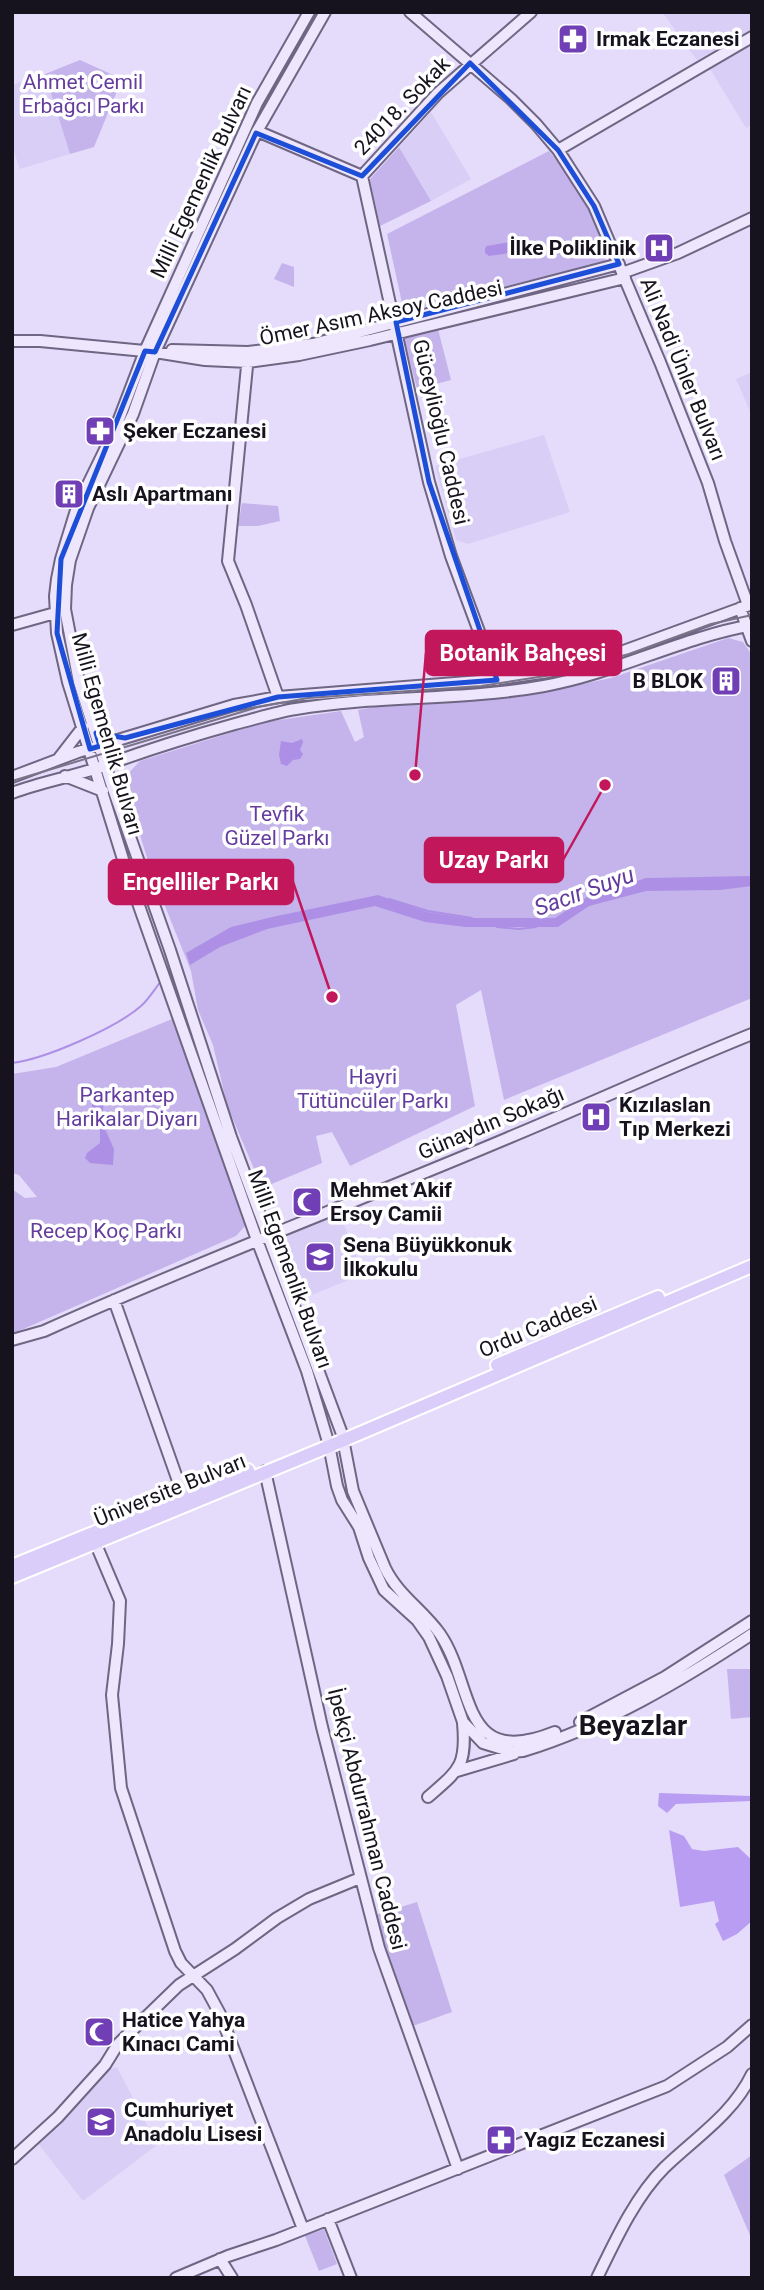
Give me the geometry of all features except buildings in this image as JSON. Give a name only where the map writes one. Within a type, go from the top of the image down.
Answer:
[{"type":"main road","name":"Ordu Caddesi","points":[[343,1437],[586,1326],[752,1258]]},
{"type":"main road","name":"Ordu Caddesi","points":[[343,1437],[752,1266]]},
{"type":"main road","name":"Üniversite Bulvarı","points":[[12,1577],[183,1495],[343,1437]]},
{"type":"main road","name":"Üniversite Bulvarı","points":[[12,1566],[265,1471],[328,1442]]},
{"type":"street","name":"Milli Egemenlik Bulvarı","points":[[88,725],[68,682],[57,633],[55,613],[61,558],[78,507],[150,352],[257,103],[309,12]]},
{"type":"street","name":"Milli Egemenlik Bulvarı","points":[[325,12],[257,131],[150,352],[133,414],[88,508],[70,561],[65,609],[88,725],[107,787],[126,869],[262,1239],[307,1371],[342,1500],[359,1527],[376,1576],[384,1590],[417,1620],[429,1637],[447,1676],[463,1722]]},
{"type":"street","name":"Ali Nadi Ünler Bulvarı","points":[[410,12],[511,99],[558,150],[594,206],[708,483],[747,606],[752,641]]},
{"type":"street","name":"24018. Sokak","points":[[362,176],[438,93],[531,12]]},
{"type":"street","points":[[558,150],[752,37]]},
{"type":"street","points":[[257,131],[362,176]]},
{"type":"street","name":"Güceylioğlu Caddesi","points":[[362,176],[429,482],[451,556],[497,680]]},
{"type":"street","name":"Ömer Asım Aksoy Caddesi","points":[[12,341],[40,341],[205,360],[299,355],[622,272],[678,253],[752,218]]},
{"type":"street","points":[[248,357],[228,561],[278,697]]},
{"type":"street","points":[[12,777],[95,747],[234,705],[278,697],[497,680],[548,672],[599,660],[747,606]]},
{"type":"street","points":[[12,625],[55,613]]},
{"type":"street","points":[[12,793],[196,735],[296,709],[378,701],[464,697],[551,685],[600,672],[723,630],[749,626]]},
{"type":"street","points":[[723,630],[752,641]]},
{"type":"street","points":[[59,759],[88,725],[105,735],[125,738]]},
{"type":"street","points":[[65,776],[107,787],[118,760]]},
{"type":"street","name":"Milli Egemenlik Bulvarı","points":[[107,787],[180,980],[262,1239],[343,1437],[353,1491],[391,1580],[440,1635],[451,1654],[473,1717],[480,1726],[500,1740],[515,1742],[545,1736],[587,1719],[676,1671],[752,1621]]},
{"type":"street","name":"Günaydın Sokağı","points":[[12,1340],[44,1331],[752,1034]]},
{"type":"street","points":[[114,1300],[183,1495]]},
{"type":"street","name":"İpekçi Abdurrahman Caddesi","points":[[265,1471],[322,1727],[379,1948],[458,2169]]},
{"type":"street","points":[[92,1537],[120,1601],[112,1695],[121,1788],[175,1951],[181,1963],[207,1990],[220,2014],[303,2229]]},
{"type":"street","points":[[457,1771],[523,1751],[603,1720],[672,1684],[752,1634]]},
{"type":"street","points":[[463,1722],[482,1743],[512,1752],[523,1751]]},
{"type":"street","points":[[428,1797],[457,1771],[465,1753],[463,1722]]},
{"type":"street","points":[[12,2159],[58,2117],[105,2065],[113,2051],[158,2003],[193,1975],[309,1899],[360,1878]]},
{"type":"street","points":[[176,2278],[667,2086],[727,2047],[752,2025]]},
{"type":"street","points":[[597,2278],[631,2212],[662,2170],[728,2109],[745,2089],[752,2074]]},
{"type":"street","points":[[328,2219],[351,2278]]},
{"type":"street","points":[[220,2259],[232,2278]]},
{"type":"highlighted area","points":[[470,63],[558,150],[594,206],[619,264],[396,322],[429,482],[497,680],[278,697],[125,738],[96,733],[100,746],[90,749],[57,633],[61,559],[145,351],[155,352],[256,133],[362,176]]},
{"type":"shaded area","points":[[662,12],[752,12],[752,29],[697,60]]},
{"type":"shaded area","points":[[752,43],[752,125],[746,128],[710,69]]},
{"type":"shaded area","points":[[45,74],[70,154],[20,169],[12,146],[12,85]]},
{"type":"shaded area","points":[[431,112],[471,179],[431,201],[399,147]]},
{"type":"shaded area","points":[[515,241],[520,246],[516,252],[489,256],[485,253],[487,246]]},
{"type":"shaded area","points":[[752,372],[752,416],[736,379]]},
{"type":"shaded area","points":[[544,435],[570,512],[468,544],[456,540],[435,466]]},
{"type":"shaded area","points":[[302,739],[300,750],[303,754],[300,759],[293,760],[287,766],[281,764],[281,741],[292,743]]},
{"type":"shaded area","points":[[752,876],[752,886],[720,890],[646,891],[589,906],[558,927],[466,927],[425,922],[375,906],[267,929],[220,947],[190,965],[186,953],[231,927],[378,895],[427,912],[466,918],[555,918],[587,897],[646,878]]},
{"type":"shaded area","points":[[104,1100],[102,1122],[114,1149],[113,1165],[90,1163],[85,1158],[87,1153],[100,1143],[100,1127],[89,1116],[93,1101]]},
{"type":"shaded area","name":"Sena Büyükkonuk İlkokulu","points":[[340,1214],[363,1274],[302,1299],[277,1240]]},
{"type":"shaded area","points":[[659,1793],[752,1796],[752,1801],[676,1804],[667,1813],[658,1806]]},
{"type":"shaded area","points":[[669,1830],[684,1836],[692,1849],[704,1851],[738,1847],[752,1860],[752,1921],[737,1934],[723,1941],[715,1924],[719,1921],[714,1901],[680,1907]]},
{"type":"shaded area","name":"Cumhuriyet Anadolu Lisesi","points":[[117,2067],[157,2145],[83,2201],[36,2141],[110,2069]]},
{"type":"green space","name":"Ahmet Cemil Erbağcı Parkı","points":[[80,60],[122,79],[94,147],[70,154],[45,74]]},
{"type":"green space","points":[[399,147],[431,201],[380,226],[370,179]]},
{"type":"green space","points":[[549,151],[572,178],[595,222],[606,261],[404,312],[387,234]]},
{"type":"green space","points":[[282,263],[294,267],[294,287],[274,279]]},
{"type":"green space","points":[[438,329],[451,380],[417,389],[404,338]]},
{"type":"green space","points":[[242,503],[278,506],[280,521],[258,526],[238,526]]},
{"type":"green space","points":[[728,638],[743,642],[752,655],[752,998],[504,1100],[481,990],[456,1005],[475,1106],[350,1166],[332,1132],[316,1136],[322,1163],[262,1188],[227,1105],[213,1045],[198,1010],[191,971],[151,871],[123,779],[140,761],[265,722],[341,711],[355,742],[364,737],[358,710],[378,706],[520,697],[611,678]]},
{"type":"green space","points":[[172,1019],[246,1225],[236,1236],[12,1334],[12,1189],[25,1198],[37,1197],[19,1175],[12,1173],[12,1074],[56,1067]]},
{"type":"green space","points":[[727,1669],[752,1669],[752,1717],[731,1719]]},
{"type":"green space","points":[[417,1902],[452,2012],[410,2027],[375,1915]]},
{"type":"green space","points":[[752,2155],[752,2240],[724,2175]]},
{"type":"green space","points":[[324,2229],[337,2264],[319,2271],[305,2236]]},
{"type":"waterway","name":"Sacır Suyu","points":[[389,899],[428,911],[472,918]]},
{"type":"waterway","name":"Sacır Suyu","points":[[497,927],[536,927]]},
{"type":"waterway","name":"Sacır Suyu","points":[[12,1063],[43,1056],[115,1024],[141,1006],[161,981]]},
{"type":"tram line","points":[[12,781],[258,707],[308,698],[481,686],[552,675],[629,654],[711,624],[752,615]]},
{"type":"place","name":"Irmak Eczanesi","points":[[573,39]]},
{"type":"place","name":"İlke Poliklinik","points":[[659,248]]},
{"type":"place","name":"Şeker Eczanesi","points":[[100,431]]},
{"type":"place","name":"Aslı Apartmanı","points":[[69,494]]},
{"type":"place","name":"B BLOK","points":[[726,681]]},
{"type":"place","name":"Botanik Bahçesi","points":[[415,775]]},
{"type":"place","name":"Uzay Parkı","points":[[605,785]]},
{"type":"place","name":"Engelliler Parkı","points":[[332,997]]},
{"type":"place","name":"Kızılaslan Tıp Merkezi","points":[[596,1117]]},
{"type":"place","name":"Mehmet Akif Ersoy Camii","points":[[307,1202]]},
{"type":"place","name":"Sena Büyükkonuk İlkokulu","points":[[320,1257]]},
{"type":"place","name":"Hatice Yahya Kınacı Cami","points":[[99,2032]]},
{"type":"place","name":"Cumhuriyet Anadolu Lisesi","points":[[101,2122]]},
{"type":"place","name":"Yagız Eczanesi","points":[[501,2140]]},
{"type":"district","name":"Beyazlar","points":[[633,1725]]},
{"type":"park label","name":"Tevfik Güzel Parkı","points":[[277,826]]},
{"type":"park label","name":"Hayri Tütüncüler Parkı","points":[[373,1089]]},
{"type":"park label","name":"Parkantep Harikalar Diyarı","points":[[127,1107]]},
{"type":"park label","name":"Recep Koç Parkı","points":[[106,1231]]}]
